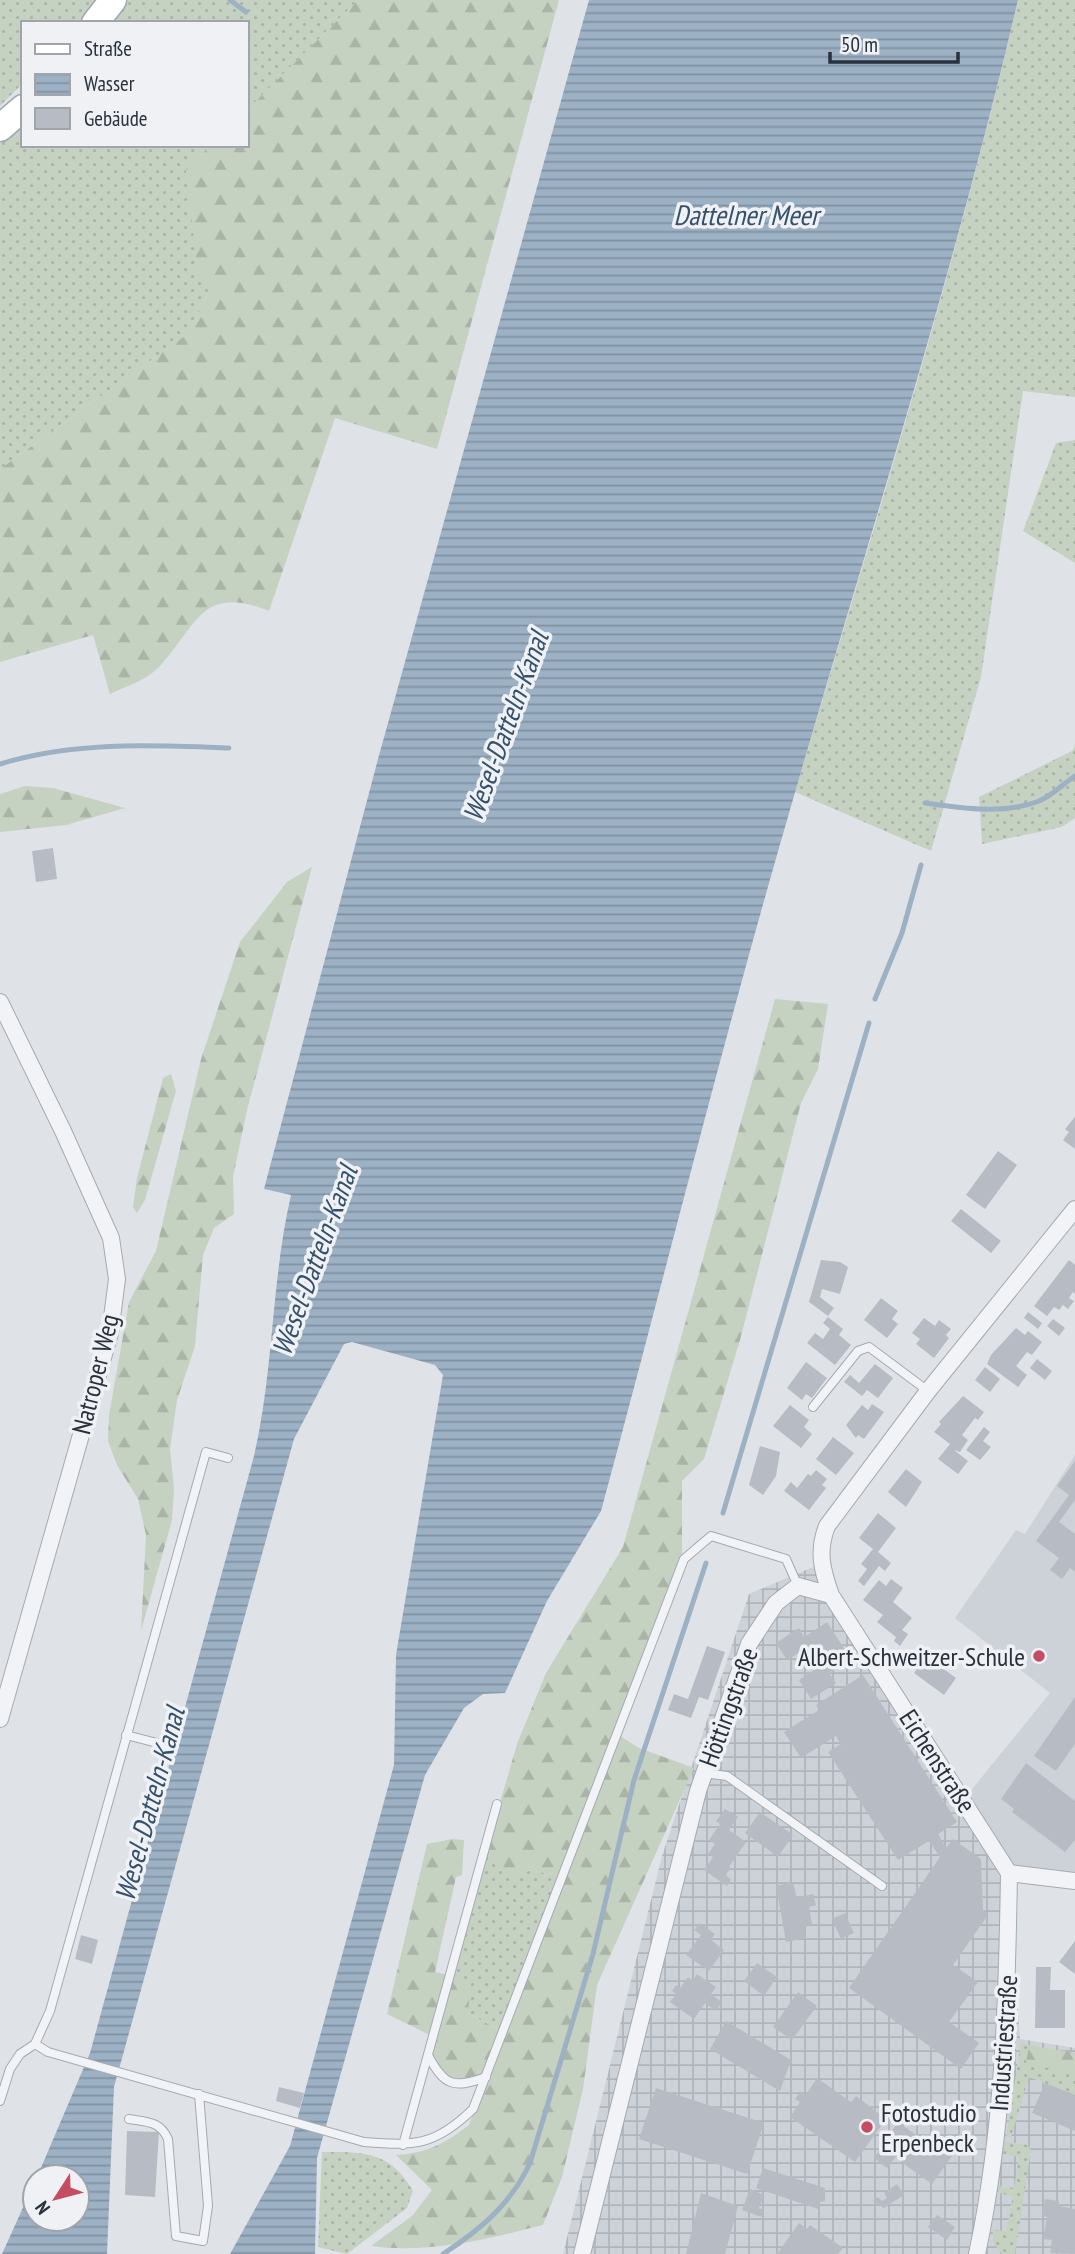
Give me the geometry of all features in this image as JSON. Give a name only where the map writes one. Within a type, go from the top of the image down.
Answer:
[{"type":"main road","points":[[97,21],[113,0]]},
{"type":"main road","points":[[0,128],[21,109]]},
{"type":"street","name":"Natroper Weg","points":[[0,1002],[63,1131],[111,1238],[117,1279],[110,1333],[0,1719]]},
{"type":"street","points":[[831,1595],[822,1571],[821,1543],[827,1525],[928,1391],[1072,1218]]},
{"type":"street","points":[[798,1586],[831,1595]]},
{"type":"street","name":"Höttingstraße","points":[[582,2254],[704,1773],[749,1644],[776,1603],[798,1586]]},
{"type":"street","name":"Eichenstraße","points":[[831,1595],[1009,1872]]},
{"type":"street","points":[[1009,1872],[1075,1881]]},
{"type":"street","name":"Industriestraße","points":[[977,2254],[1006,2041],[1009,1872]]},
{"type":"lane","points":[[813,1407],[858,1351],[869,1346],[928,1391]]},
{"type":"lane","points":[[0,2101],[10,2069],[20,2054],[35,2045],[50,2011],[206,1452],[228,1458]]},
{"type":"lane","points":[[35,2045],[364,2142],[403,2145],[431,2142],[453,2129],[473,2109],[486,2077],[684,1559],[711,1536],[786,1559],[798,1586]]},
{"type":"lane","points":[[126,1735],[166,1745]]},
{"type":"lane","points":[[704,1773],[727,1776],[882,1886]]},
{"type":"lane","points":[[403,2145],[497,1804]]},
{"type":"lane","points":[[428,2055],[436,2070],[448,2082],[466,2085],[486,2077]]},
{"type":"lane","points":[[129,2119],[159,2124],[163,2129],[168,2139],[176,2236],[203,2241],[208,2206],[199,2094]]},
{"type":"shaded area","name":"Albert-Schweitzer-Schule","points":[[1075,1455],[1075,1878],[1010,1872],[964,1799],[1050,1693],[955,1618],[1016,1530],[1025,1534]]},
{"type":"shaded area","points":[[813,1567],[1008,1874],[1020,2039],[1075,2048],[1075,2254],[563,2254],[662,1856],[749,1594]]},
{"type":"green space","points":[[0,0],[97,0],[81,21],[21,21],[21,85],[0,106]]},
{"type":"green space","points":[[128,0],[358,0],[248,109],[248,21],[113,21]]},
{"type":"green space","points":[[358,0],[559,0],[437,449],[335,418],[269,611],[228,602],[214,606],[192,625],[158,668],[135,683],[110,694],[93,635],[0,662],[0,469],[189,333],[209,289],[198,274],[186,169],[209,147],[248,147],[248,109]]},
{"type":"green space","points":[[1018,0],[1075,0],[1075,397],[1023,391],[981,677],[931,851],[795,792],[941,299]]},
{"type":"green space","points":[[21,125],[21,147],[209,147],[186,169],[209,289],[189,333],[0,469],[0,143]]},
{"type":"green space","points":[[1075,440],[1075,563],[1023,531],[1056,443]]},
{"type":"green space","points":[[1075,746],[1075,818],[1062,827],[982,844],[979,797],[1072,751]]},
{"type":"green space","points":[[25,786],[53,788],[125,808],[66,825],[0,832],[0,794]]},
{"type":"green space","points":[[312,867],[247,1110],[233,1177],[234,1214],[214,1228],[203,1255],[195,1346],[177,1400],[170,1449],[174,1489],[172,1520],[141,1631],[146,1535],[138,1499],[117,1465],[108,1441],[109,1415],[129,1302],[156,1251],[201,1059],[240,942],[287,882]]},
{"type":"green space","points":[[775,999],[828,1004],[818,1069],[801,1103],[740,1340],[704,1459],[682,1481],[682,1557],[561,1875],[525,1870],[513,1875],[486,1851],[517,1744],[546,1673],[623,1547]]},
{"type":"green space","points":[[171,1074],[176,1091],[145,1200],[137,1213],[133,1207],[137,1178],[163,1078]]},
{"type":"green space","points":[[620,1736],[639,1748],[694,1768],[597,1985],[583,2089],[562,2177],[543,2225],[436,2247],[371,2246],[412,2216],[432,2190],[396,2155],[435,2146],[469,2125]]},
{"type":"green space","points":[[452,1839],[464,1840],[462,1875],[456,1877],[435,1972],[471,1980],[468,2013],[501,2031],[483,2074],[466,2083],[448,2080],[430,2055],[434,2037],[387,2014],[427,1844]]},
{"type":"green space","points":[[486,1851],[525,1870],[561,1875],[501,2031],[468,2013],[452,1977]]},
{"type":"green space","points":[[1021,2043],[1029,2045],[1027,2063],[1075,2074],[1075,2095],[1029,2077],[1011,2137],[1006,2138]]},
{"type":"green space","points":[[1029,2045],[1075,2053],[1075,2074],[1026,2063]]},
{"type":"green space","points":[[1005,2141],[1027,2145],[1031,2150],[1015,2254],[1002,2254],[993,2242],[993,2230],[1006,2231],[1013,2196],[998,2193],[999,2186],[1014,2188],[1019,2157],[1003,2154]]},
{"type":"green space","points":[[322,2152],[351,2152],[375,2156],[395,2168],[413,2191],[407,2208],[347,2254],[318,2247]]},
{"type":"water","name":"Dattelner Meer","points":[[589,0],[1018,0],[941,297],[745,969],[601,1511],[547,1601],[505,1693],[483,1694],[464,1708],[425,1775],[317,2158],[315,2254],[230,2254],[290,2146],[394,1765],[396,1655],[443,1375],[435,1365],[352,1342],[344,1344],[294,1439],[114,2087],[107,2254],[2,2254],[21,2212],[21,2233],[91,2233],[91,2163],[43,2163],[90,2053],[254,1456],[261,1424],[284,1227],[291,1195],[264,1189],[378,759]]},
{"type":"building","points":[[53,848],[57,879],[36,882],[32,851]]},
{"type":"building","points":[[1075,1117],[1075,1149],[1063,1140],[1069,1132],[1065,1129]]},
{"type":"building","points":[[998,1151],[1017,1165],[985,1209],[966,1195]]},
{"type":"building","points":[[961,1209],[1001,1241],[991,1253],[951,1221]]},
{"type":"building","points":[[821,1260],[840,1262],[848,1267],[840,1294],[822,1289],[820,1297],[834,1308],[828,1316],[809,1302]]},
{"type":"building","points":[[1069,1260],[1075,1265],[1075,1294],[1073,1292],[1069,1298],[1074,1301],[1068,1309],[1063,1305],[1059,1310],[1054,1307],[1047,1316],[1034,1306]]},
{"type":"building","points":[[881,1298],[898,1311],[892,1319],[898,1324],[887,1338],[864,1320]]},
{"type":"building","points":[[1028,1312],[1042,1323],[1038,1329],[1024,1318]]},
{"type":"building","points":[[828,1317],[843,1329],[839,1335],[851,1345],[835,1365],[807,1343],[815,1333],[823,1339],[830,1329],[823,1323]]},
{"type":"building","points":[[924,1318],[935,1326],[939,1320],[951,1329],[946,1335],[949,1338],[934,1358],[916,1344],[920,1339],[912,1333]]},
{"type":"building","points":[[1053,1319],[1065,1328],[1059,1336],[1047,1326]]},
{"type":"building","points":[[1016,1328],[1025,1335],[1028,1331],[1042,1342],[1032,1355],[1027,1352],[1016,1366],[1027,1375],[1018,1387],[987,1364],[991,1355]]},
{"type":"building","points":[[1037,1359],[1052,1371],[1045,1380],[1030,1368]]},
{"type":"building","points":[[806,1362],[827,1378],[812,1398],[806,1394],[802,1400],[787,1388]]},
{"type":"building","points":[[875,1364],[893,1378],[878,1398],[867,1390],[862,1396],[844,1382],[850,1375],[859,1383]]},
{"type":"building","points":[[985,1367],[1000,1379],[990,1392],[975,1380]]},
{"type":"building","points":[[963,1396],[984,1412],[978,1420],[975,1418],[962,1435],[968,1440],[960,1452],[954,1450],[968,1461],[958,1474],[938,1459],[950,1444],[934,1432],[941,1424],[939,1422]]},
{"type":"building","points":[[872,1404],[884,1412],[864,1439],[858,1435],[856,1438],[846,1425],[862,1405],[868,1410]]},
{"type":"building","points":[[790,1405],[809,1420],[804,1427],[812,1434],[801,1448],[773,1426]]},
{"type":"building","points":[[984,1427],[990,1432],[983,1441],[991,1447],[980,1460],[966,1450]]},
{"type":"building","points":[[833,1437],[854,1453],[836,1475],[816,1459]]},
{"type":"building","points":[[760,1446],[780,1452],[776,1476],[763,1495],[749,1485]]},
{"type":"building","points":[[1075,1461],[1075,1500],[1059,1522],[1075,1534],[1075,1572],[1070,1568],[1062,1579],[1050,1570],[1059,1558],[1036,1541],[1069,1495],[1057,1486]]},
{"type":"building","points":[[906,1469],[922,1482],[906,1507],[888,1492]]},
{"type":"building","points":[[816,1470],[827,1479],[822,1485],[826,1488],[809,1510],[784,1491],[791,1482],[797,1488],[808,1474],[811,1476]]},
{"type":"building","points":[[878,1513],[896,1528],[878,1552],[891,1563],[885,1571],[879,1566],[864,1586],[858,1581],[867,1569],[861,1564],[873,1549],[859,1538]]},
{"type":"building","points":[[891,1579],[903,1588],[893,1602],[912,1618],[902,1630],[908,1634],[900,1646],[894,1641],[896,1637],[877,1622],[883,1615],[863,1600],[879,1580],[886,1586]]},
{"type":"building","points":[[827,1622],[851,1659],[829,1673],[836,1683],[811,1699],[799,1680],[817,1668],[810,1670],[800,1654],[805,1649],[787,1660],[776,1643],[799,1628],[804,1637]]},
{"type":"building","points":[[707,1646],[725,1652],[708,1700],[699,1697],[691,1718],[668,1710],[674,1694],[688,1699]]},
{"type":"building","points":[[926,1656],[956,1678],[944,1695],[914,1673]]},
{"type":"building","points":[[863,1675],[957,1822],[938,1834],[946,1848],[953,1839],[981,1859],[983,1910],[988,1915],[953,1965],[978,1982],[949,2022],[979,2043],[961,2069],[849,1988],[940,1857],[929,1841],[898,1860],[828,1752],[841,1744],[836,1736],[801,1758],[784,1732],[819,1710],[816,1705]]},
{"type":"building","points":[[1075,1697],[1075,1744],[1056,1771],[1034,1756]]},
{"type":"building","points":[[1026,1763],[1075,1801],[1075,1840],[1065,1852],[1012,1812],[1014,1809],[1001,1799]]},
{"type":"building","points":[[725,1809],[738,1817],[729,1830],[746,1842],[729,1867],[731,1868],[726,1875],[731,1880],[727,1886],[704,1870],[713,1857],[708,1854],[715,1844],[709,1840],[720,1824],[716,1821]]},
{"type":"building","points":[[760,1812],[793,1835],[778,1857],[745,1833]]},
{"type":"building","points":[[793,1882],[797,1898],[813,1894],[816,1905],[809,1907],[812,1924],[804,1926],[806,1938],[786,1942],[776,1886]]},
{"type":"building","points":[[845,1913],[854,1933],[841,1939],[832,1919]]},
{"type":"building","points":[[700,1923],[715,1934],[711,1940],[724,1950],[709,1971],[686,1955],[701,1935],[694,1930]]},
{"type":"building","points":[[81,1935],[98,1940],[92,1964],[75,1959]]},
{"type":"building","points":[[1075,1941],[1075,1974],[1059,1962]]},
{"type":"building","points":[[757,1963],[777,1977],[764,1996],[744,1981]]},
{"type":"building","points":[[1036,1967],[1051,1967],[1050,1990],[1065,1990],[1065,2028],[1035,2028]]},
{"type":"building","points":[[697,1974],[716,1987],[711,1994],[722,2002],[716,2011],[705,2003],[694,2019],[670,2002],[676,1994],[672,1991],[676,1985],[680,1988],[688,1977],[693,1981]]},
{"type":"building","points":[[798,1992],[817,2006],[792,2040],[773,2027]]},
{"type":"building","points":[[726,2021],[791,2060],[780,2091],[710,2049]]},
{"type":"building","points":[[817,2078],[851,2102],[856,2096],[886,2119],[855,2162],[790,2117],[800,2102],[795,2099],[800,2092],[805,2096]]},
{"type":"building","points":[[1045,2083],[1075,2095],[1075,2131],[1032,2113]]},
{"type":"building","points":[[279,2087],[304,2093],[300,2108],[276,2101]]},
{"type":"building","points":[[656,2088],[764,2123],[747,2174],[639,2139]]},
{"type":"building","points":[[898,2122],[919,2137],[922,2134],[952,2156],[932,2184],[901,2162],[904,2159],[898,2154],[887,2168],[874,2158]]},
{"type":"building","points":[[127,2131],[159,2132],[155,2197],[125,2195]]},
{"type":"building","points":[[763,2168],[825,2188],[825,2201],[820,2202],[818,2209],[756,2188]]},
{"type":"building","points":[[897,2184],[904,2195],[884,2208],[873,2200],[878,2197],[882,2201],[887,2198],[884,2193]]},
{"type":"building","points":[[750,2189],[764,2195],[759,2208],[764,2210],[761,2217],[742,2210]]},
{"type":"building","points":[[701,2193],[738,2206],[725,2254],[686,2254]]},
{"type":"building","points":[[1045,2199],[1059,2201],[1059,2206],[1075,2209],[1075,2254],[1050,2253],[1052,2240],[1043,2239],[1047,2217],[1042,2216]]},
{"type":"building","points":[[937,2215],[955,2227],[947,2240],[928,2227]]},
{"type":"building","points":[[799,2223],[807,2229],[810,2225],[843,2248],[838,2254],[777,2254]]},
{"type":"waterway","points":[[230,0],[246,12]]},
{"type":"waterway","points":[[0,764],[56,751],[113,746],[229,748]]},
{"type":"waterway","points":[[925,803],[982,809],[1011,808],[1044,799],[1075,776]]},
{"type":"waterway","points":[[875,999],[902,933],[921,865]]},
{"type":"waterway","points":[[723,1513],[869,1023]]},
{"type":"waterway","points":[[443,2254],[493,2215],[514,2191],[530,2163],[593,1954],[634,1780],[706,1563]]},
{"type":"place","name":"Albert-Schweitzer-Schule","points":[[1039,1656]]},
{"type":"place","name":"Fotostudio Erpenbeck","points":[[867,2127]]},
{"type":"water label","name":"Wesel-Datteln-Kanal","points":[[505,726]]},
{"type":"water label","name":"Wesel-Datteln-Kanal","points":[[314,1260]]},
{"type":"water label","name":"Wesel-Datteln-Kanal","points":[[149,1804]]}]
